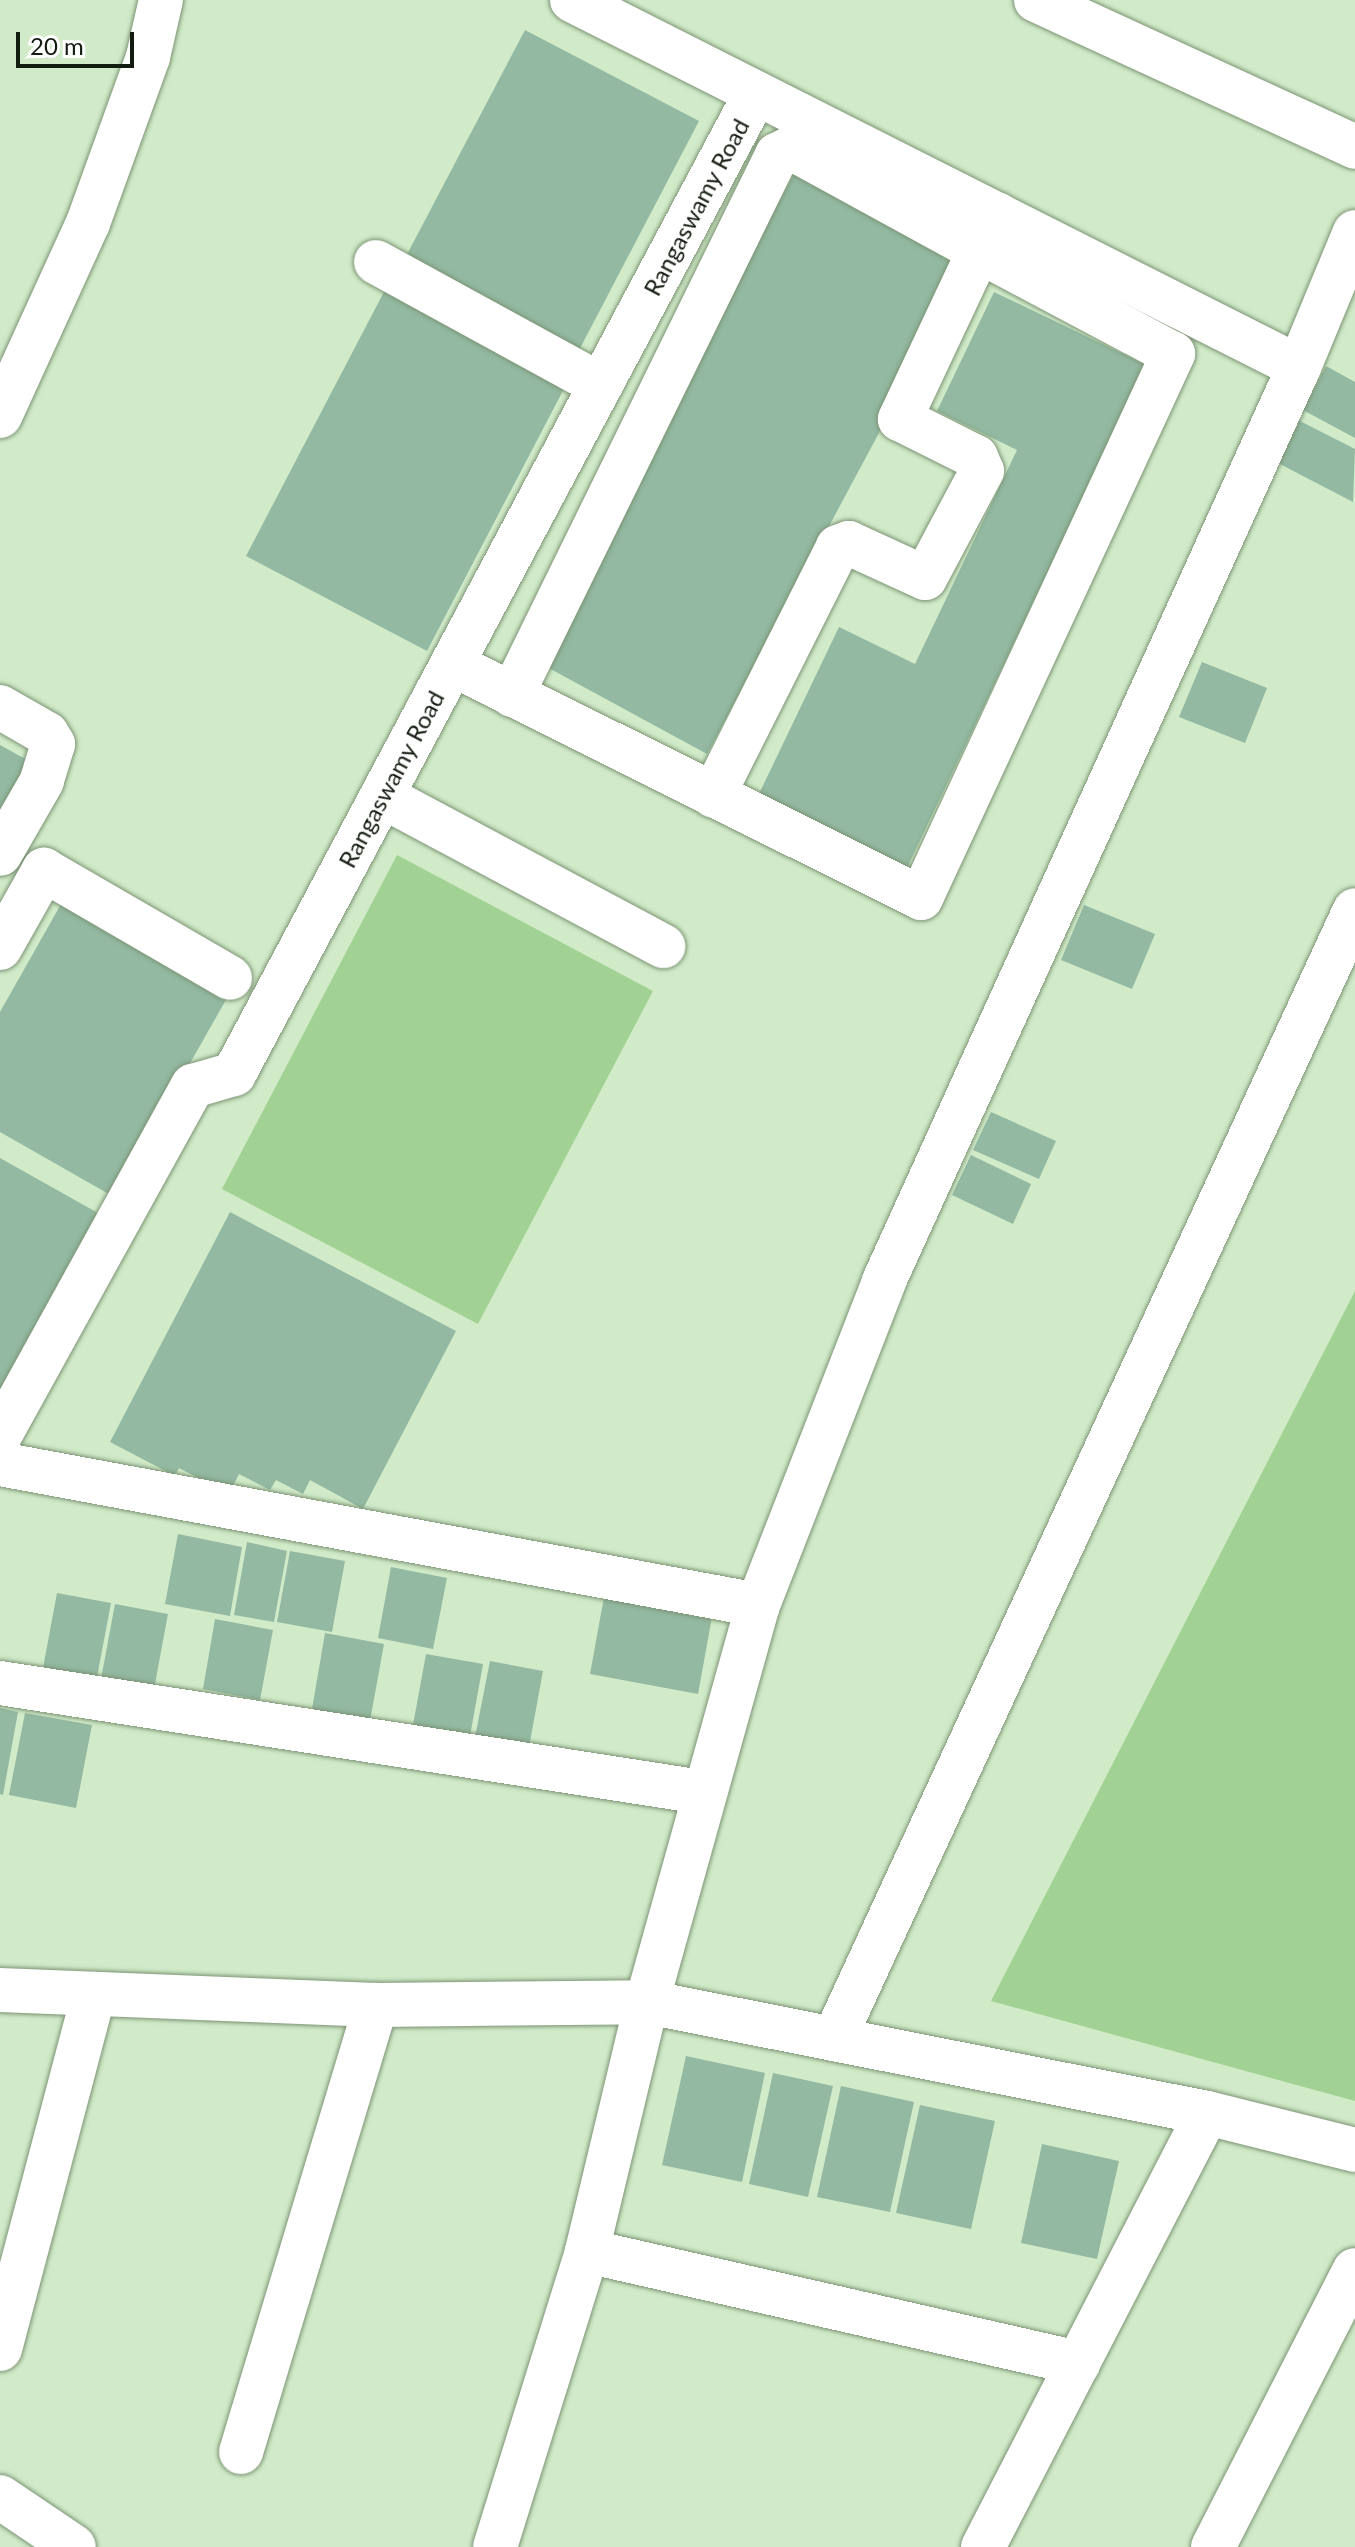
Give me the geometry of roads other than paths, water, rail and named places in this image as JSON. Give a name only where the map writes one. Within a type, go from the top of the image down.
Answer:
[{"type":"street","points":[[0,416],[88,223],[148,57],[161,0]]},
{"type":"street","points":[[452,664],[921,898],[1173,354],[989,233],[756,93],[572,0]]},
{"type":"street","points":[[1036,0],[1355,147]]},
{"type":"street","name":"Rangaswamy Road","points":[[0,1435],[193,1086],[234,1074],[756,93]]},
{"type":"street","points":[[512,695],[777,155],[789,149],[1299,367]]},
{"type":"street","points":[[495,2547],[587,2251],[702,1792],[758,1605],[884,1281],[1299,367],[1355,232]]},
{"type":"street","points":[[713,795],[838,547],[849,543],[925,578],[982,471],[976,457],[900,419],[989,233]]},
{"type":"street","points":[[376,262],[601,385]]},
{"type":"street","points":[[0,707],[47,734],[53,744],[42,781],[0,854]]},
{"type":"street","points":[[382,796],[663,946]]},
{"type":"street","points":[[0,948],[44,870],[230,978]]},
{"type":"street","points":[[834,2039],[1355,910]]},
{"type":"street","points":[[0,1464],[758,1605]]},
{"type":"street","points":[[0,1683],[702,1792]]},
{"type":"street","points":[[0,1990],[376,2005],[647,2002],[1207,2113],[1355,2150]]},
{"type":"street","points":[[0,2349],[94,1994]]},
{"type":"street","points":[[241,2452],[376,2005]]},
{"type":"street","points":[[983,2547],[1207,2113]]},
{"type":"street","points":[[587,2251],[1078,2363]]},
{"type":"street","points":[[1213,2547],[1355,2270]]},
{"type":"street","points":[[0,2497],[74,2547]]}]
